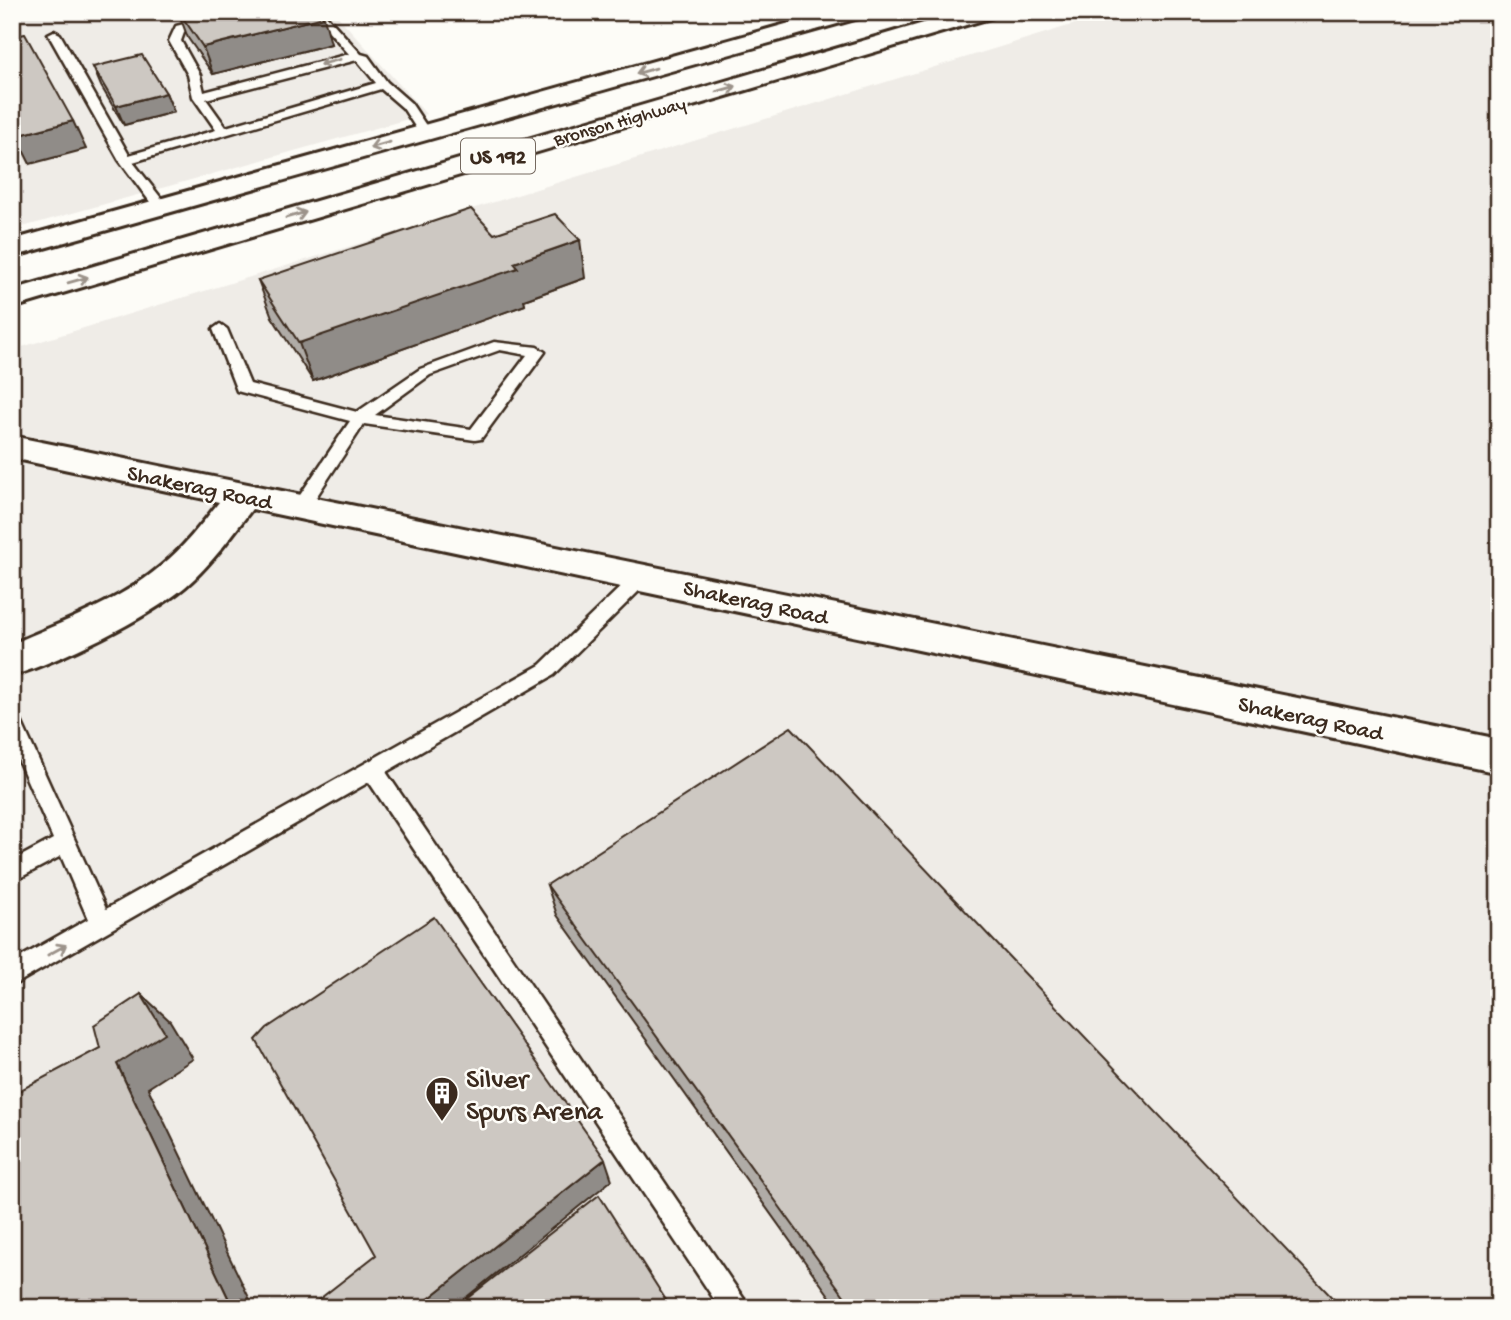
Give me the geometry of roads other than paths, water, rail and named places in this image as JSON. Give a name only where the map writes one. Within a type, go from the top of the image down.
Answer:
[{"type":"main road","name":"Bronson Highway","points":[[12,249],[853,12]]},
{"type":"main road","name":"Bronson Highway","points":[[12,299],[985,12]]},
{"type":"main road","name":"Shakerag Road","points":[[12,447],[1499,756]]},
{"type":"main road","points":[[12,661],[114,613],[162,585],[197,554],[244,495]]},
{"type":"lane","points":[[224,132],[199,97],[194,75],[174,41],[180,28],[248,12]]},
{"type":"lane","points":[[317,12],[357,56]]},
{"type":"lane","points":[[54,34],[125,160],[161,207]]},
{"type":"lane","points":[[199,97],[357,56],[364,58],[383,85],[407,106],[425,133]]},
{"type":"lane","points":[[125,160],[383,85]]},
{"type":"lane","points":[[220,329],[243,387],[360,418],[475,435],[537,352],[499,345],[425,372],[360,418],[301,507]]},
{"type":"lane","points":[[12,975],[547,670],[641,578]]},
{"type":"lane","points":[[12,723],[18,749],[102,925]]},
{"type":"lane","points":[[373,770],[736,1308]]},
{"type":"lane","points":[[12,872],[65,843]]},
{"type":"place","name":"Silver Spurs Arena","points":[[442,1123]]}]
